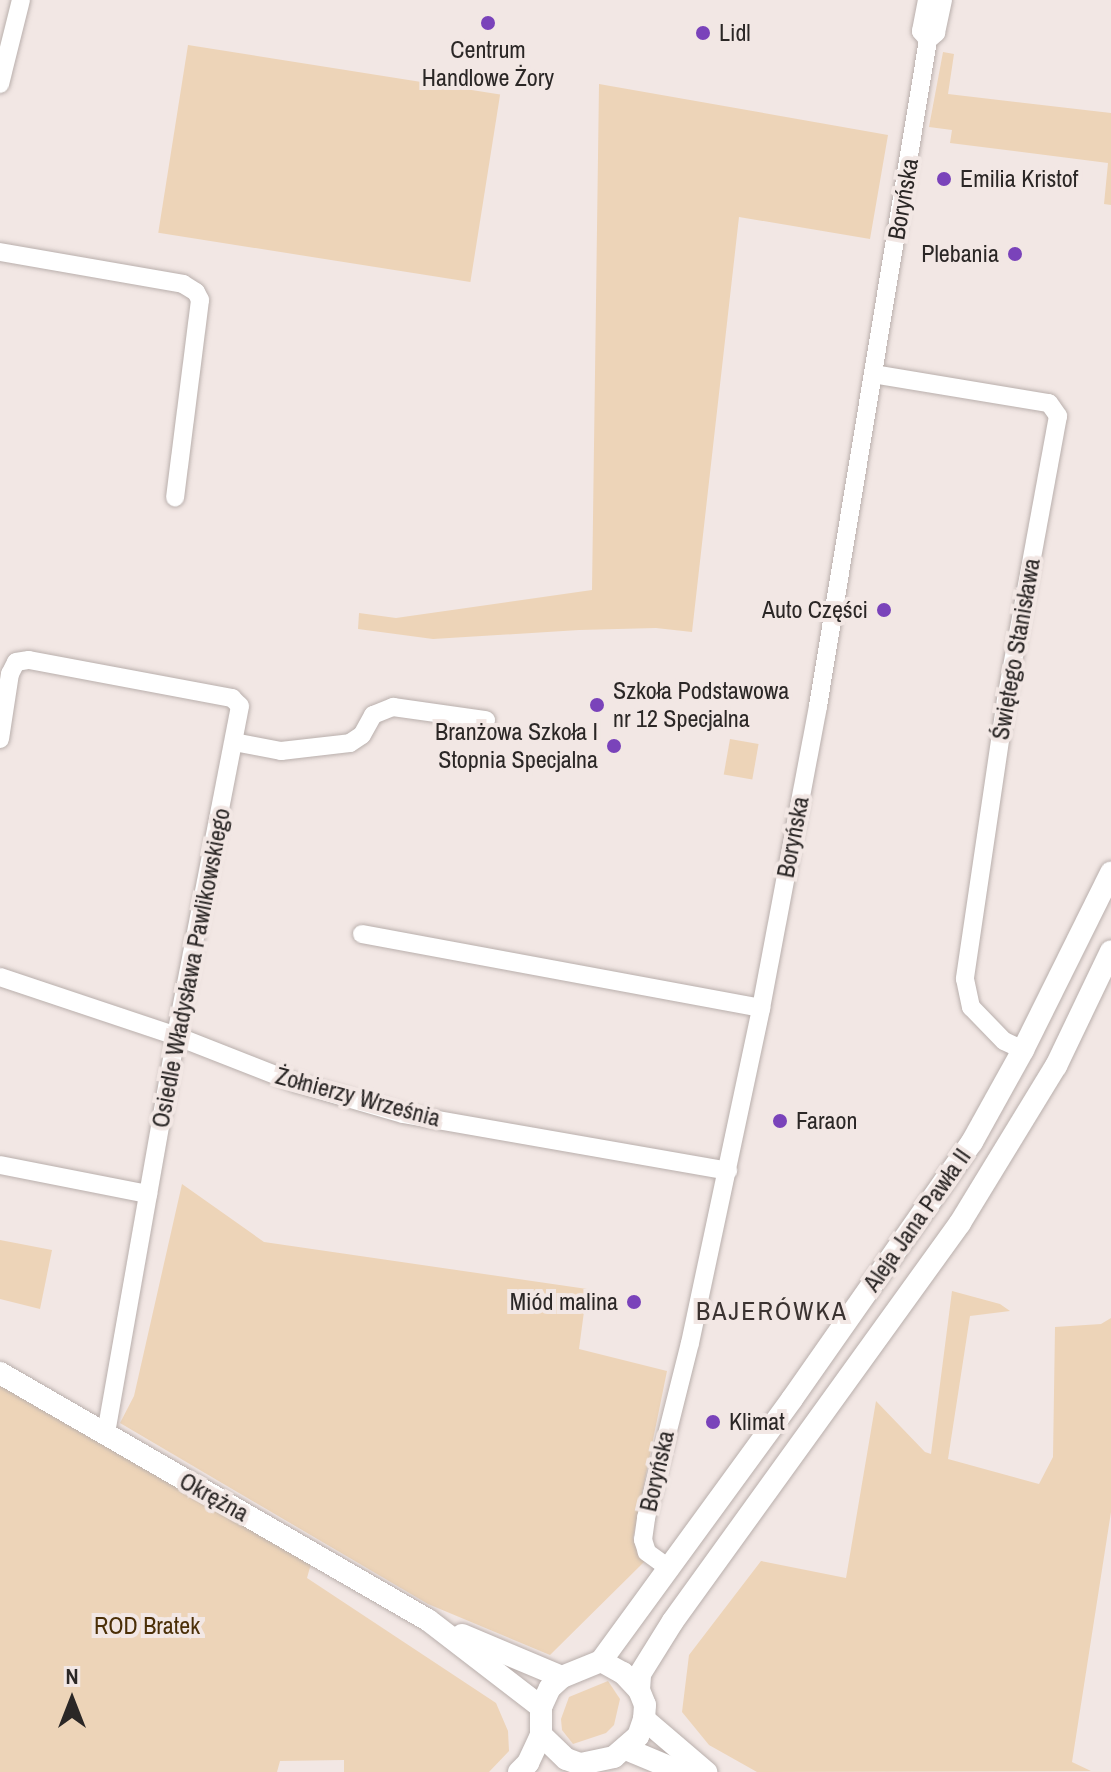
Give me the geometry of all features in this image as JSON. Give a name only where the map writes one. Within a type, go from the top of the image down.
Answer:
[{"type":"street","points":[[0,84],[21,0]]},
{"type":"street","points":[[927,0],[921,31],[928,40],[936,33],[943,0]]},
{"type":"street","name":"Boryńska","points":[[670,1569],[647,1552],[643,1540],[646,1518],[728,1171],[761,1008],[818,706],[928,40]]},
{"type":"street","points":[[0,252],[183,284],[196,292],[200,300],[175,497]]},
{"type":"street","name":"Świętego Stanisława","points":[[873,374],[1049,403],[1058,416],[1006,700],[965,979],[971,1007],[1004,1041],[1023,1050]]},
{"type":"street","name":"Osiedle Władysława Pawlikowskiego","points":[[0,739],[10,674],[16,662],[29,660],[232,698],[240,706],[176,1036],[106,1435]]},
{"type":"street","points":[[234,742],[281,751],[350,743],[362,735],[373,715],[393,707],[486,720]]},
{"type":"street","name":"Aleja Jana Pawła II","points":[[601,1661],[670,1569],[972,1142],[1023,1050],[1111,873]]},
{"type":"street","points":[[362,934],[761,1008]]},
{"type":"street","name":"Aleja Jana Pawła II","points":[[639,1690],[640,1674],[673,1621],[960,1223],[1056,1066],[1111,951]]},
{"type":"street","name":"Żołnierzy Września","points":[[0,977],[176,1036],[296,1083],[403,1114],[728,1171]]},
{"type":"street","points":[[0,1165],[148,1194]]},
{"type":"street","name":"Okrężna","points":[[0,1373],[428,1620],[562,1677]]},
{"type":"street","name":"Okrężna","points":[[428,1620],[541,1707]]},
{"type":"street","points":[[519,1772],[528,1763],[541,1735],[541,1707],[550,1688],[562,1677],[601,1661],[623,1673],[639,1690],[645,1705],[638,1736],[626,1749],[603,1761],[575,1768],[541,1735]]},
{"type":"street","points":[[644,1719],[706,1772]]},
{"type":"street","points":[[626,1749],[681,1772]]},
{"type":"green space","points":[[188,45],[500,94],[470,282],[158,233]]},
{"type":"green space","points":[[943,52],[954,54],[948,94],[1111,113],[1111,205],[1104,204],[1108,163],[950,143],[952,130],[929,127]]},
{"type":"green space","points":[[599,84],[888,135],[870,239],[739,217],[692,632],[656,628],[579,630],[433,639],[358,629],[359,613],[396,618],[592,590]]},
{"type":"green space","points":[[730,739],[759,744],[752,779],[724,774]]},
{"type":"green space","points":[[182,1184],[264,1242],[587,1289],[579,1349],[667,1371],[633,1538],[645,1561],[550,1655],[428,1604],[120,1423],[134,1396]]},
{"type":"green space","points":[[0,1240],[52,1250],[40,1309],[0,1299]]},
{"type":"green space","points":[[952,1291],[1000,1304],[1010,1311],[970,1316],[948,1459],[1039,1484],[1053,1457],[1055,1327],[1101,1324],[1111,1318],[1111,1512],[1072,1762],[1091,1771],[757,1772],[709,1745],[682,1712],[689,1655],[761,1561],[846,1578],[876,1401],[925,1452],[931,1454]]},
{"type":"green space","name":"ROD Bratek","points":[[0,1373],[314,1553],[307,1578],[496,1703],[508,1731],[509,1751],[489,1772],[344,1772],[344,1760],[280,1761],[277,1772],[0,1772]]},
{"type":"green space","points":[[608,1681],[620,1699],[614,1725],[606,1733],[573,1744],[562,1730],[561,1719],[569,1697]]},
{"type":"place","name":"Centrum Handlowe Żory","points":[[488,23]]},
{"type":"place","name":"Lidl","points":[[703,33]]},
{"type":"place","name":"Emilia Kristof","points":[[944,179]]},
{"type":"place","name":"Plebania","points":[[1015,254]]},
{"type":"place","name":"Auto Części","points":[[884,610]]},
{"type":"place","name":"Szkoła Podstawowa nr 12 Specjalna","points":[[597,705]]},
{"type":"place","name":"Branżowa Szkoła I Stopnia Specjalna","points":[[614,746]]},
{"type":"place","name":"Faraon","points":[[780,1121]]},
{"type":"place","name":"Miód malina","points":[[634,1302]]},
{"type":"place","name":"Klimat","points":[[713,1422]]},
{"type":"district","name":"BAJERÓWKA","points":[[772,1311]]}]
